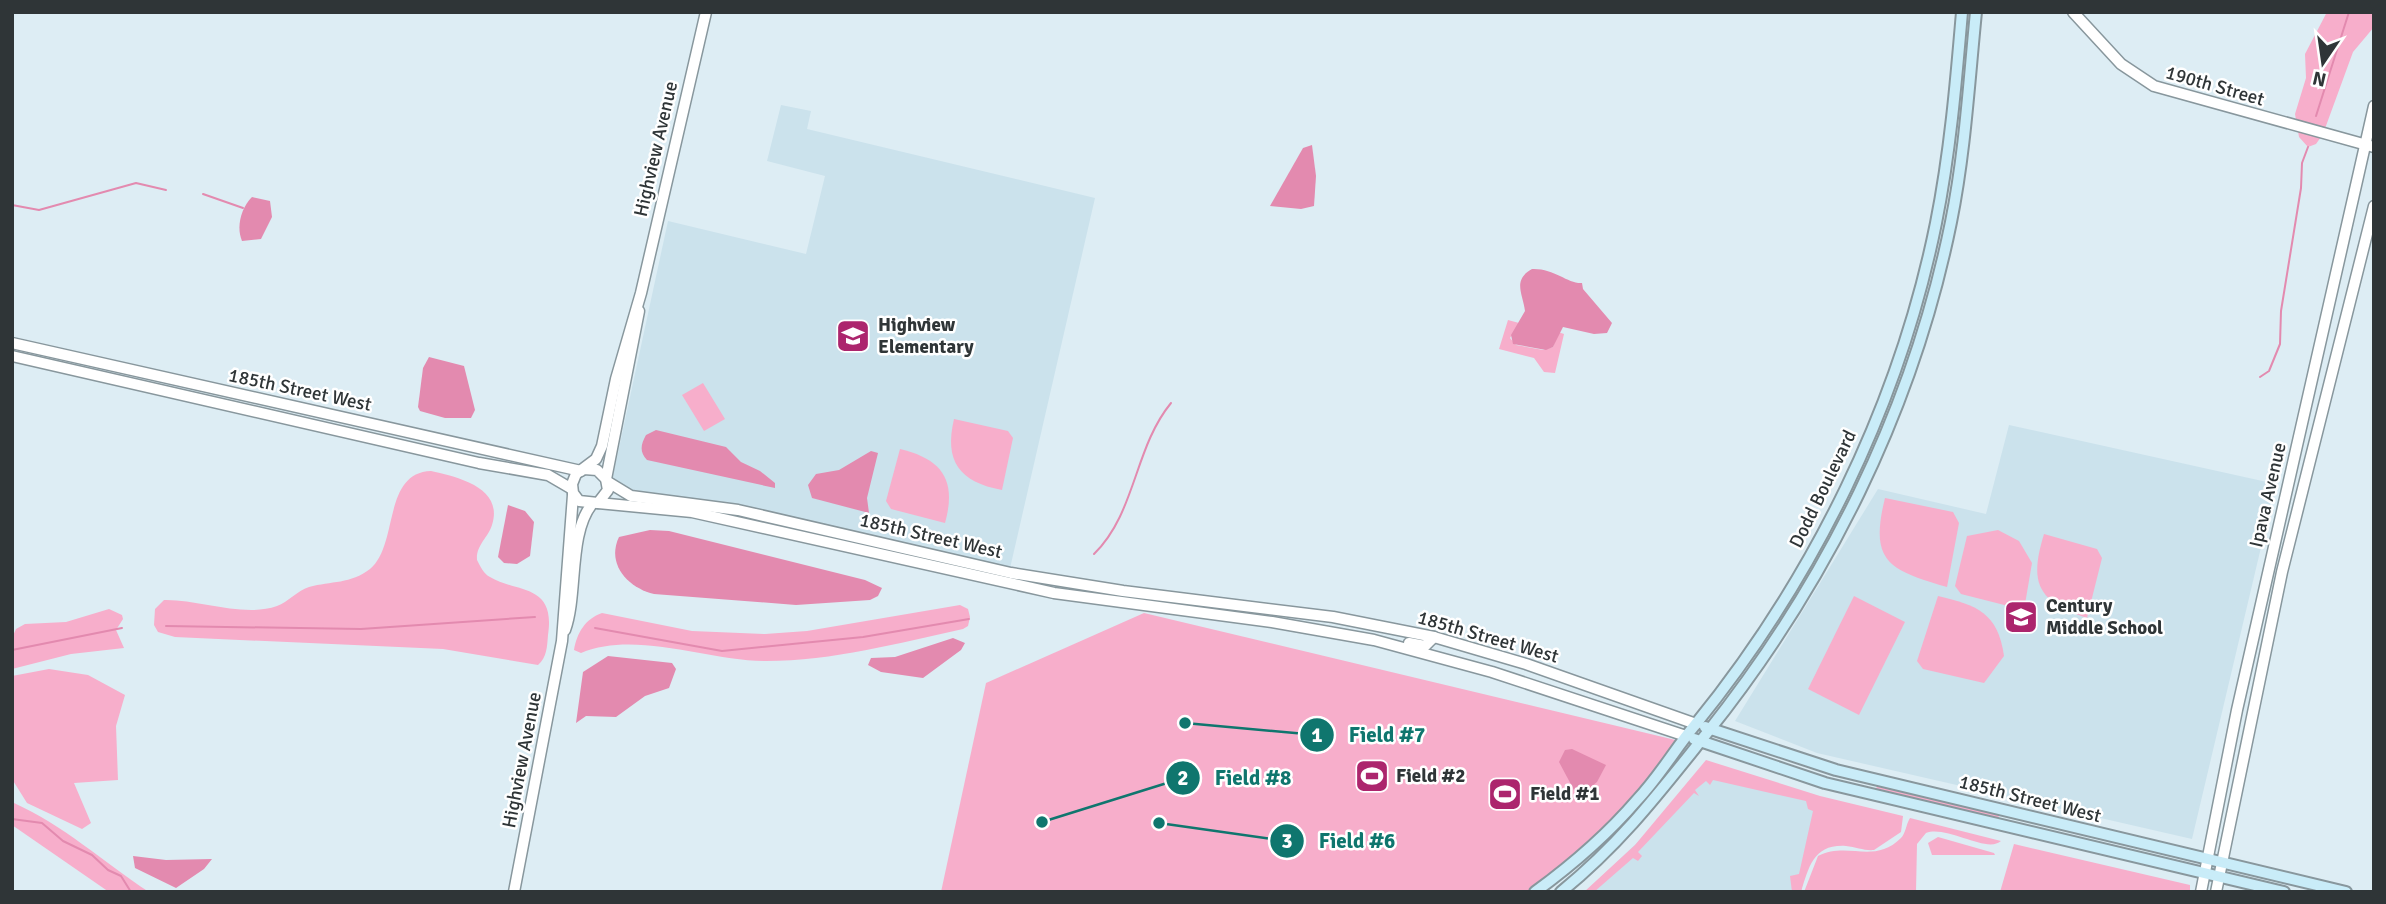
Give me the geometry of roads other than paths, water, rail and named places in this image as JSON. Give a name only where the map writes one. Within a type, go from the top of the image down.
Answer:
[{"type":"main road","name":"Dodd Boulevard","points":[[1535,892],[1583,855],[1648,788],[1750,655],[1813,552],[1857,464],[1893,375],[1919,292],[1936,223],[1951,129],[1962,12]]},
{"type":"main road","name":"Dodd Boulevard","points":[[1561,892],[1613,847],[1642,816],[1701,741],[1769,650],[1819,573],[1851,510],[1892,416],[1926,317],[1951,222],[1965,131],[1976,12]]},
{"type":"main road","name":"185th Street West","points":[[1696,724],[1836,770],[2346,892]]},
{"type":"main road","name":"185th Street West","points":[[1686,736],[1825,783],[2284,892]]},
{"type":"street","name":"Highview Avenue","points":[[514,892],[563,634],[573,478],[597,459],[602,446],[621,357],[641,293],[706,12]]},
{"type":"street","name":"190th Street","points":[[2073,12],[2121,64],[2154,86],[2369,146]]},
{"type":"street","name":"Ipava Avenue","points":[[2201,892],[2206,860],[2369,146],[2374,106]]},
{"type":"street","name":"Ipava Avenue","points":[[2216,892],[2282,572],[2374,206]]},
{"type":"street","name":"Highview Avenue","points":[[563,634],[570,615],[582,521],[606,494],[616,419],[637,335],[641,293]]},
{"type":"street","name":"185th Street West","points":[[12,343],[582,470]]},
{"type":"street","name":"185th Street West","points":[[12,356],[479,463],[548,475],[572,492]]},
{"type":"street","points":[[582,470],[597,470],[607,481]]},
{"type":"street","name":"185th Street West","points":[[607,481],[631,496],[708,504],[1011,573],[1123,592],[1333,617],[1434,637],[1526,664],[1696,724]]},
{"type":"street","points":[[572,492],[583,504],[595,504]]},
{"type":"street","name":"185th Street West","points":[[595,504],[692,512],[1054,593],[1272,622],[1374,640],[1492,672],[1686,736]]},
{"type":"street","points":[[1374,640],[1425,646],[1434,637]]},
{"type":"waterway","points":[[2316,116],[2349,12]]},
{"type":"waterway","points":[[2260,377],[2269,371],[2280,344],[2281,311],[2301,188],[2302,163],[2308,147]]},
{"type":"waterway","points":[[12,205],[39,210],[136,183],[166,190]]},
{"type":"waterway","points":[[203,194],[243,208]]},
{"type":"waterway","points":[[1094,554],[1119,519],[1149,440],[1171,403]]},
{"type":"waterway","points":[[166,626],[361,629],[535,617]]},
{"type":"waterway","points":[[595,628],[722,651],[863,637],[969,619]]},
{"type":"waterway","points":[[12,650],[122,628]]},
{"type":"waterway","points":[[12,819],[42,823],[63,841],[92,855],[108,870],[121,876],[131,892]]},
{"type":"place","name":"Highview Elementary","points":[[853,336]]},
{"type":"place","name":"Century Middle School","points":[[2021,617]]},
{"type":"place","name":"Field #7","points":[[1185,723]]},
{"type":"place","name":"Field #2","points":[[1372,776]]},
{"type":"place","name":"Field #1","points":[[1505,794]]},
{"type":"place","name":"Field #8","points":[[1042,822]]},
{"type":"place","name":"Field #6","points":[[1159,823]]}]
